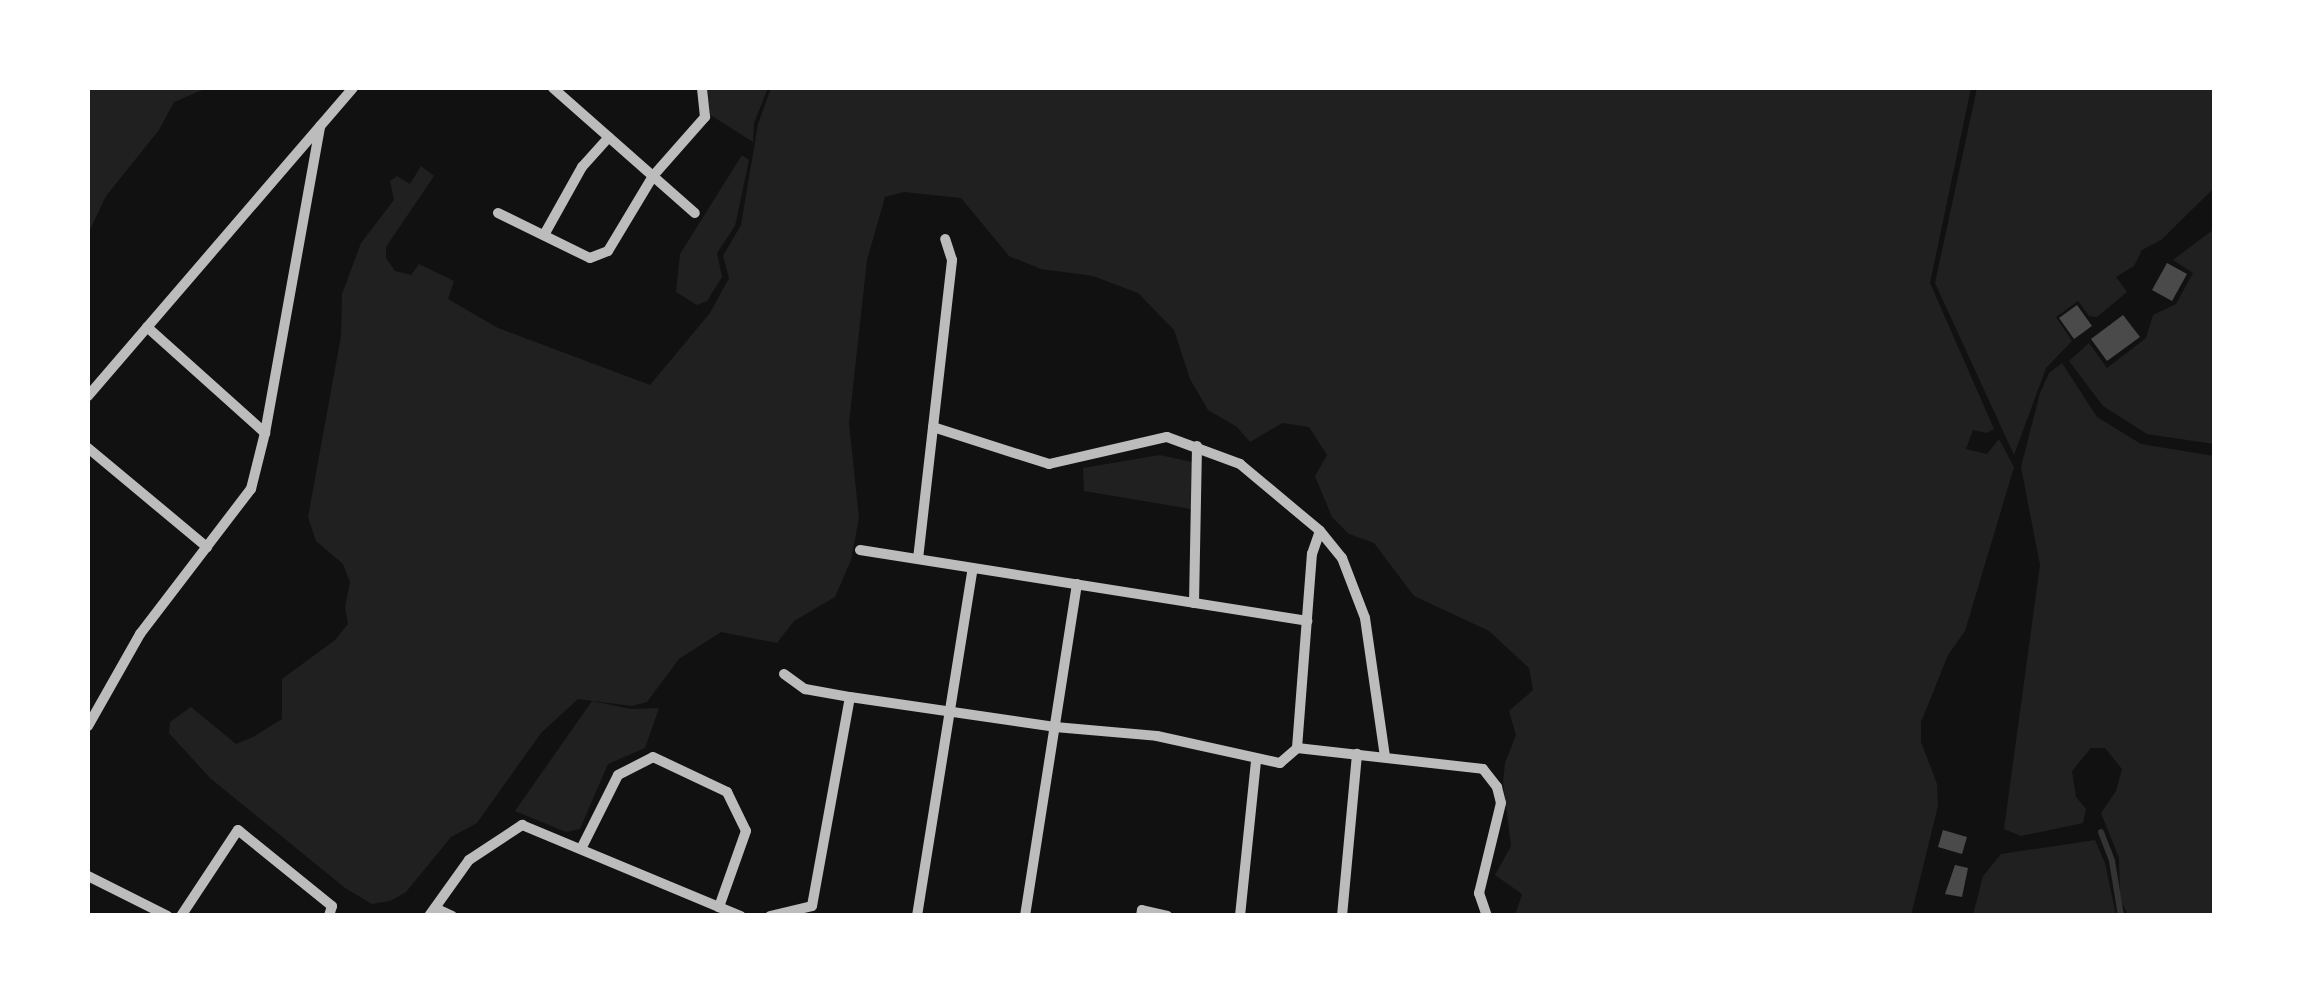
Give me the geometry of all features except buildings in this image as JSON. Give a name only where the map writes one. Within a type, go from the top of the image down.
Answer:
[{"type":"street","points":[[88,396],[352,88]]},
{"type":"street","points":[[552,88],[695,213]]},
{"type":"street","points":[[498,213],[590,258],[608,251],[653,176],[705,116],[702,88]]},
{"type":"street","points":[[88,726],[140,634],[251,489],[266,433],[320,126]]},
{"type":"street","points":[[544,236],[582,168],[608,137]]},
{"type":"street","points":[[918,559],[952,260],[945,239]]},
{"type":"street","points":[[147,327],[266,433]]},
{"type":"street","points":[[933,426],[1049,464],[1167,437],[1240,464],[1320,531],[1342,558],[1365,618],[1385,756]]},
{"type":"street","points":[[1194,603],[1198,446]]},
{"type":"street","points":[[88,448],[207,548]]},
{"type":"street","points":[[784,674],[804,689],[1055,727],[1157,736],[1280,763],[1297,748],[1312,554],[1320,531]]},
{"type":"street","points":[[860,550],[1307,621]]},
{"type":"street","points":[[918,916],[973,568]]},
{"type":"street","points":[[1025,916],[1077,584]]},
{"type":"street","points":[[770,916],[812,906],[850,696]]},
{"type":"street","points":[[1297,748],[1483,769],[1497,787],[1501,803],[1479,892],[1486,916]]},
{"type":"street","points":[[1342,916],[1356,754]]},
{"type":"street","points":[[582,847],[618,775],[654,757],[727,792],[746,831],[719,906]]},
{"type":"street","points":[[1240,916],[1256,760]]},
{"type":"street","points":[[452,916],[432,912],[468,860],[522,825],[741,916]]},
{"type":"street","points":[[181,916],[238,830],[332,906],[329,916]]},
{"type":"street","points":[[88,876],[168,916]]},
{"type":"street","points":[[1141,916],[1142,910],[1168,916]]},
{"type":"shaded area","points":[[88,88],[207,88],[174,102],[159,130],[106,196],[88,234]]},
{"type":"shaded area","points":[[708,88],[768,88],[754,123],[753,142],[709,114]]},
{"type":"shaded area","points":[[771,88],[1971,88],[1930,283],[1994,429],[1987,433],[1973,430],[1966,449],[1987,454],[1999,439],[2014,467],[1965,631],[1948,655],[1921,722],[1921,742],[1937,784],[1938,806],[1911,915],[1515,915],[1522,894],[1495,875],[1511,846],[1503,782],[1505,763],[1516,735],[1509,711],[1533,690],[1529,668],[1489,631],[1414,596],[1374,543],[1349,534],[1332,517],[1315,476],[1327,455],[1309,427],[1282,423],[1250,442],[1237,427],[1208,410],[1190,379],[1174,330],[1138,293],[1093,276],[1041,269],[1009,256],[961,198],[904,192],[885,197],[867,260],[849,423],[859,518],[851,560],[835,597],[794,621],[777,643],[721,632],[679,659],[647,702],[632,706],[578,699],[541,733],[477,823],[451,837],[406,892],[390,901],[372,904],[345,888],[210,778],[169,733],[170,722],[191,707],[236,744],[253,737],[282,719],[282,679],[335,640],[348,624],[345,607],[350,582],[343,564],[316,541],[308,517],[341,336],[342,294],[361,243],[394,200],[390,181],[397,176],[410,184],[421,166],[434,176],[386,247],[386,258],[395,271],[411,275],[419,264],[454,281],[448,299],[498,328],[650,385],[710,313],[729,278],[723,256],[741,225],[758,124]]},
{"type":"shaded area","points":[[1977,88],[2214,88],[2214,188],[2161,240],[2142,250],[2134,266],[2116,277],[2127,292],[2097,317],[2089,316],[2078,301],[2056,317],[2072,341],[2046,368],[2014,455],[1935,283]]},
{"type":"shaded area","points":[[742,155],[749,160],[735,226],[717,253],[722,277],[707,301],[697,305],[676,292],[680,254]]},
{"type":"shaded area","points":[[2214,229],[2214,444],[2147,434],[2103,406],[2069,361],[2089,343],[2107,368],[2146,338],[2153,315],[2176,304],[2193,273],[2173,260]]},
{"type":"shaded area","points":[[2062,363],[2097,417],[2141,444],[2214,456],[2214,915],[2128,915],[2120,899],[2119,858],[2101,813],[2116,791],[2122,769],[2105,748],[2091,748],[2072,771],[2076,797],[2086,809],[2083,823],[2021,836],[2004,829],[2040,565],[2021,467],[2040,393],[2049,373]]},
{"type":"shaded area","points":[[1160,455],[1192,462],[1191,509],[1084,491],[1083,468]]},
{"type":"shaded area","points":[[592,701],[631,709],[659,708],[645,748],[608,764],[580,829],[566,832],[515,811]]},
{"type":"shaded area","points":[[2095,840],[2105,863],[2116,915],[1973,915],[1983,876],[2001,854]]},
{"type":"waterway","points":[[2101,832],[2112,861],[2121,916]]}]
